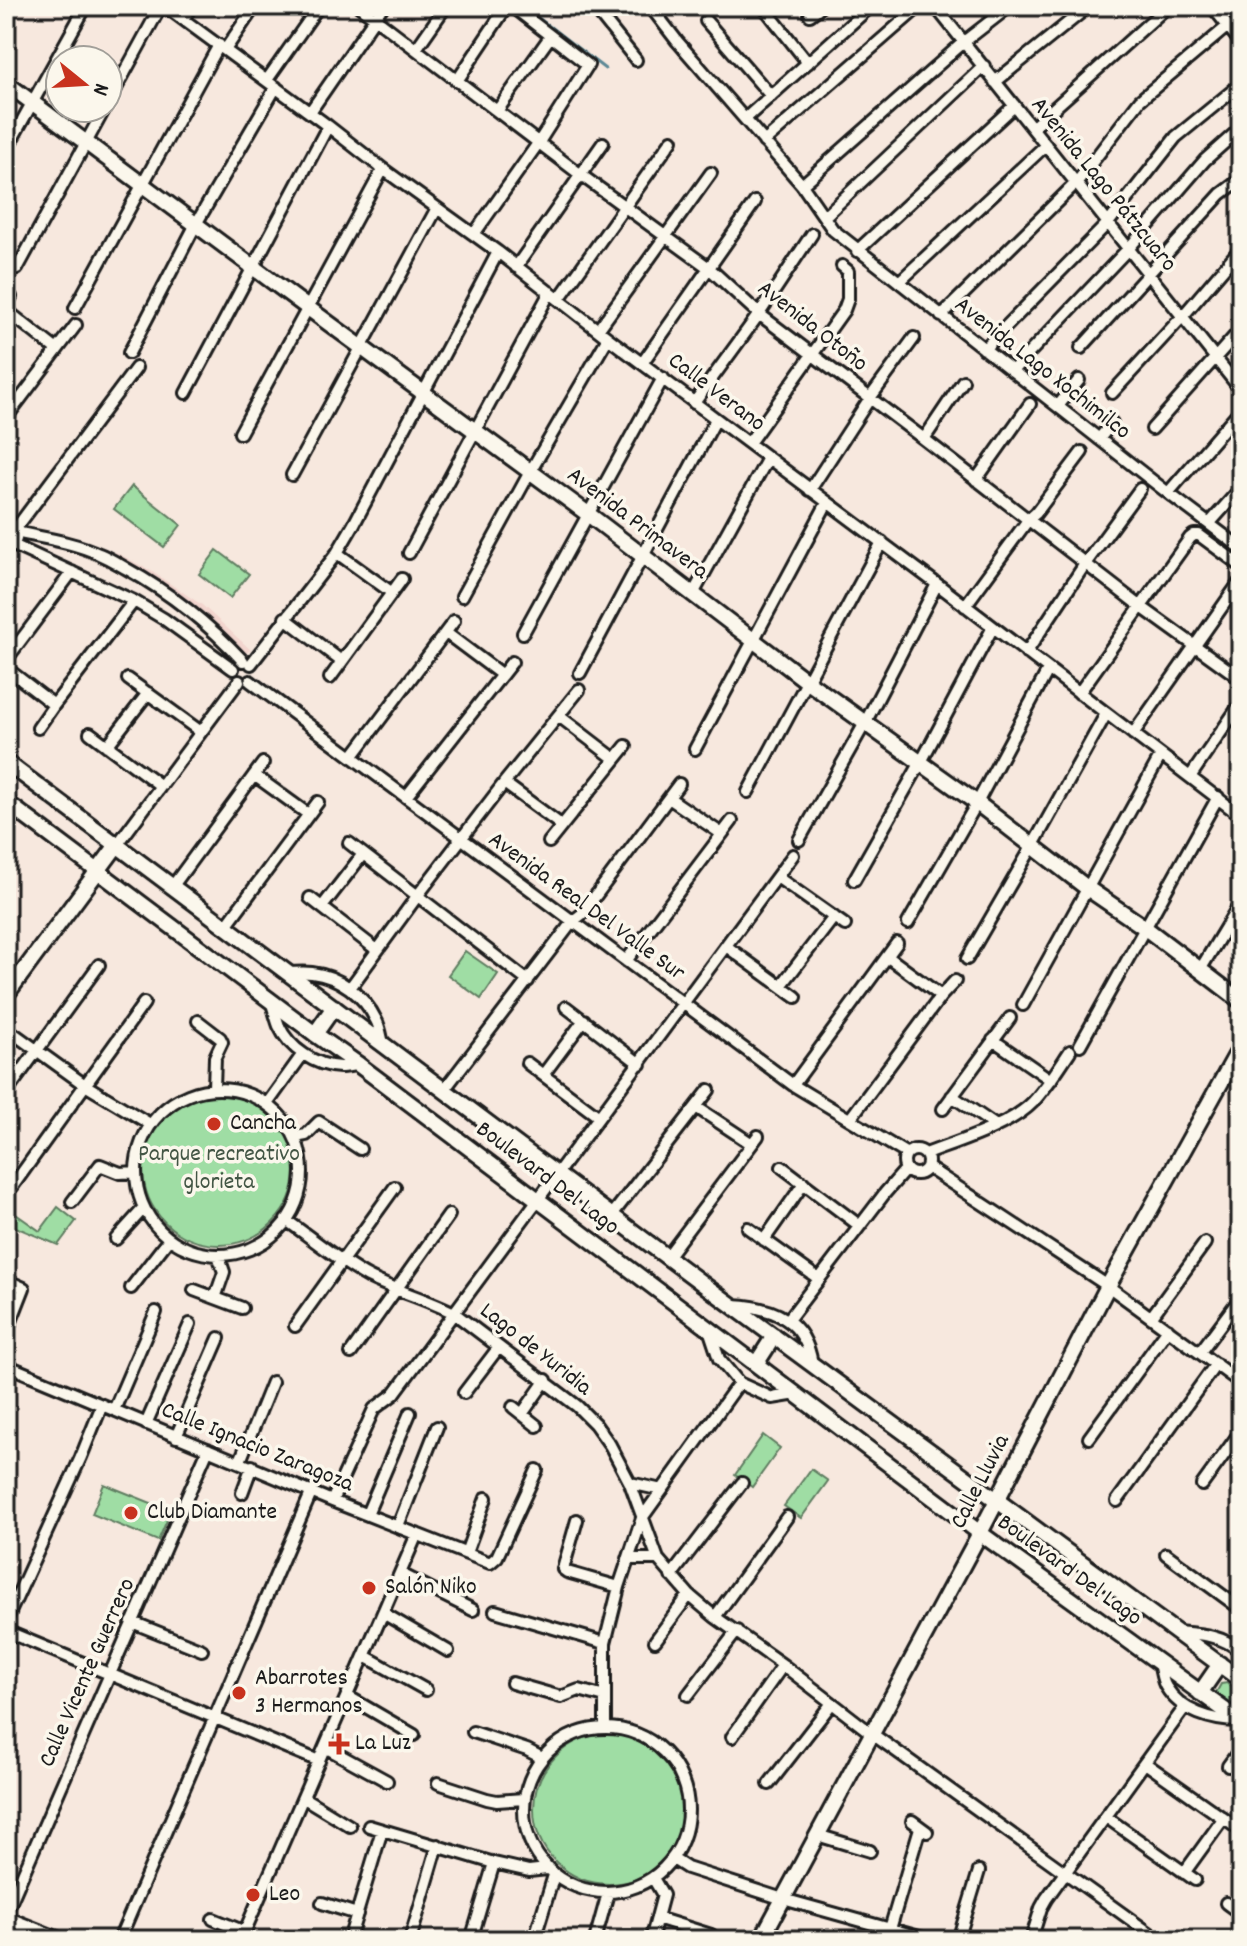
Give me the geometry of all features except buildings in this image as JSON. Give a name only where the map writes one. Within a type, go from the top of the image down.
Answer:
[{"type":"street","points":[[6,150],[86,6]]},
{"type":"street","points":[[124,76],[163,6]]},
{"type":"street","name":"Calle Verano","points":[[163,6],[498,252],[1241,816]]},
{"type":"street","points":[[183,19],[192,6]]},
{"type":"street","points":[[75,308],[222,48],[255,6]]},
{"type":"street","points":[[129,353],[271,84],[319,6]]},
{"type":"street","name":"Avenida Otoño","points":[[359,6],[709,268],[759,314],[1140,606],[1241,679]]},
{"type":"street","points":[[310,112],[383,6]]},
{"type":"street","points":[[416,49],[446,6]]},
{"type":"street","points":[[457,81],[510,6],[588,65],[539,142],[474,234]]},
{"type":"street","points":[[593,6],[636,60]]},
{"type":"street","name":"Avenida Lago Xochimilco","points":[[650,6],[802,185],[833,230],[1241,548]]},
{"type":"street","points":[[763,6],[808,63]]},
{"type":"street","points":[[810,15],[821,6]]},
{"type":"street","points":[[745,119],[871,6]]},
{"type":"street","points":[[764,142],[920,6]]},
{"type":"street","name":"Avenida Lago Pátzcuaro","points":[[935,6],[1241,390]]},
{"type":"street","points":[[802,185],[965,41],[1010,6]]},
{"type":"street","points":[[995,82],[1089,6]]},
{"type":"street","points":[[1032,128],[1168,6]]},
{"type":"street","points":[[1212,6],[1241,43]]},
{"type":"street","points":[[706,21],[771,96]]},
{"type":"street","points":[[941,316],[1077,182],[1140,100],[1228,26]]},
{"type":"street","points":[[497,111],[550,37]]},
{"type":"street","points":[[824,217],[984,66]]},
{"type":"street","name":"Avenida Primavera","points":[[6,83],[1241,1001]]},
{"type":"street","points":[[984,349],[1109,222],[1176,137],[1241,84]]},
{"type":"street","points":[[857,251],[1014,106]]},
{"type":"street","points":[[17,269],[97,124]]},
{"type":"street","points":[[186,393],[328,126]]},
{"type":"street","points":[[1012,371],[1129,248],[1205,160],[1241,128]]},
{"type":"street","points":[[409,553],[554,295],[672,140]]},
{"type":"street","points":[[516,267],[603,143]]},
{"type":"street","points":[[899,282],[1046,145]]},
{"type":"street","points":[[240,433],[383,169]]},
{"type":"street","points":[[462,596],[603,334],[665,236],[711,173]]},
{"type":"street","points":[[1081,348],[1221,194],[1241,179]]},
{"type":"street","points":[[643,362],[755,202]]},
{"type":"street","points":[[292,475],[437,208]]},
{"type":"street","points":[[694,403],[812,234]]},
{"type":"street","points":[[1112,393],[1241,248]]},
{"type":"street","points":[[233,669],[237,664],[247,662],[337,553],[498,252]]},
{"type":"street","points":[[749,443],[844,310],[848,299],[848,271],[842,266]]},
{"type":"street","points":[[6,310],[57,350]]},
{"type":"street","points":[[6,418],[76,325]]},
{"type":"street","points":[[1152,429],[1241,329]]},
{"type":"street","points":[[810,490],[870,398],[914,338]]},
{"type":"street","points":[[12,530],[136,368]]},
{"type":"street","points":[[523,633],[663,378]]},
{"type":"street","points":[[1058,406],[1079,380]]},
{"type":"street","points":[[924,439],[963,381]]},
{"type":"street","points":[[976,480],[1030,404]]},
{"type":"street","points":[[1168,493],[1241,409]]},
{"type":"street","points":[[580,673],[716,419]]},
{"type":"street","points":[[1099,439],[1112,423]]},
{"type":"street","points":[[965,606],[1082,452]]},
{"type":"street","points":[[693,594],[768,458]]},
{"type":"street","points":[[1209,524],[1241,488]]},
{"type":"street","points":[[1026,653],[1140,489]]},
{"type":"street","points":[[695,749],[827,503]]},
{"type":"street","points":[[12,530],[16,539],[10,547],[134,601],[233,669],[235,678],[245,681]]},
{"type":"street","points":[[6,995],[201,732],[245,681],[254,675],[254,669],[247,662],[161,588],[100,554],[12,530]]},
{"type":"street","points":[[1079,693],[1190,538],[1199,535],[1241,566]]},
{"type":"street","points":[[748,792],[882,542]]},
{"type":"street","points":[[337,553],[391,592]]},
{"type":"street","points":[[6,660],[72,572]]},
{"type":"street","points":[[330,678],[402,579]]},
{"type":"street","points":[[1133,734],[1241,580]]},
{"type":"street","points":[[799,840],[865,723],[937,584]]},
{"type":"street","points":[[38,728],[134,601]]},
{"type":"street","points":[[285,618],[341,661]]},
{"type":"street","points":[[352,757],[454,621]]},
{"type":"street","points":[[854,880],[993,627]]},
{"type":"street","points":[[446,633],[502,675]]},
{"type":"street","points":[[406,797],[512,662]]},
{"type":"street","points":[[6,668],[54,705]]},
{"type":"street","points":[[908,923],[1048,670]]},
{"type":"street","points":[[128,679],[201,732]]},
{"type":"street","name":"Avenida Real Del Valle Sur","points":[[245,681],[793,1085],[907,1154]]},
{"type":"street","points":[[350,988],[504,783],[579,690]]},
{"type":"street","points":[[107,746],[148,693]]},
{"type":"street","points":[[1190,777],[1241,703]]},
{"type":"street","points":[[967,959],[1106,714]]},
{"type":"street","points":[[559,716],[615,759]]},
{"type":"street","points":[[90,733],[161,786]]},
{"type":"street","points":[[549,842],[626,746]]},
{"type":"street","points":[[1023,1005],[1161,755]]},
{"type":"street","name":"Boulevard Del Lago","points":[[6,762],[667,1257],[1241,1680]]},
{"type":"street","points":[[172,887],[263,763]]},
{"type":"street","points":[[254,775],[308,814]]},
{"type":"street","points":[[504,783],[561,825]]},
{"type":"street","points":[[444,1090],[679,784]]},
{"type":"street","points":[[926,1154],[928,1162],[923,1172],[911,1173],[906,1169],[907,1154],[916,1150],[926,1154],[996,1126],[1030,1105],[1051,1080],[1075,1048],[1218,797]]},
{"type":"street","points":[[669,798],[722,834]]},
{"type":"street","name":"Boulevard Del Lago","points":[[6,802],[980,1533],[1240,1722]]},
{"type":"street","points":[[225,927],[318,802]]},
{"type":"street","points":[[626,961],[732,821]]},
{"type":"street","points":[[349,843],[528,981]]},
{"type":"street","points":[[322,907],[363,854]]},
{"type":"street","points":[[332,1501],[374,1409],[394,1394],[793,855]]},
{"type":"street","points":[[777,877],[845,925]]},
{"type":"street","points":[[310,898],[377,950]]},
{"type":"street","points":[[1200,970],[1241,902]]},
{"type":"street","points":[[781,986],[834,917]]},
{"type":"street","points":[[793,1085],[897,943]]},
{"type":"street","points":[[726,946],[796,997]]},
{"type":"street","points":[[888,957],[941,996]]},
{"type":"street","points":[[6,1093],[99,965]]},
{"type":"street","points":[[286,973],[314,973],[350,988],[365,1002],[377,1022],[383,1044]]},
{"type":"street","points":[[850,1119],[955,981]]},
{"type":"street","name":"Boulevard Del Lago","points":[[271,1001],[280,1027],[303,1054]]},
{"type":"street","points":[[12,1187],[144,1003]]},
{"type":"street","points":[[315,1034],[334,1007]]},
{"type":"street","points":[[566,1007],[640,1064]]},
{"type":"street","points":[[943,1109],[1010,1018]]},
{"type":"street","points":[[543,1075],[584,1020]]},
{"type":"street","points":[[198,1021],[222,1042],[215,1057],[214,1088]]},
{"type":"street","points":[[6,1028],[85,1085],[150,1124]]},
{"type":"street","points":[[993,1040],[1051,1080]]},
{"type":"street","name":"Calle Lluvia","points":[[761,1940],[980,1533],[1108,1286],[1241,1046]]},
{"type":"street","points":[[267,1104],[303,1054],[339,1067],[359,1065]]},
{"type":"street","points":[[527,1063],[599,1117]]},
{"type":"street","points":[[214,1088],[251,1094],[267,1104],[287,1124],[300,1154],[301,1180],[295,1205],[273,1235],[238,1253],[218,1255],[192,1251],[169,1239],[155,1225],[139,1197],[136,1172],[139,1147],[150,1124],[178,1099],[214,1088]]},
{"type":"street","points":[[612,1215],[709,1090]]},
{"type":"street","points":[[952,1096],[996,1126]]},
{"type":"street","points":[[667,1257],[755,1140],[696,1107]]},
{"type":"street","points":[[295,1137],[306,1135],[319,1122],[323,1122],[360,1149]]},
{"type":"street","points":[[72,1202],[100,1165],[120,1173],[136,1172]]},
{"type":"street","points":[[782,1167],[860,1226]]},
{"type":"street","points":[[927,1167],[1152,1316],[1241,1383]]},
{"type":"street","points":[[788,1320],[906,1169]]},
{"type":"street","points":[[764,1240],[804,1183]]},
{"type":"street","points":[[295,1326],[395,1187]]},
{"type":"street","points":[[116,1239],[144,1208]]},
{"type":"street","points":[[351,1353],[449,1215]]},
{"type":"street","name":"Lago de Yuridia","points":[[286,1220],[368,1277],[432,1301],[454,1313],[546,1380],[595,1424],[610,1445],[630,1483],[658,1559],[689,1595],[871,1733],[1159,1940]]},
{"type":"street","points":[[748,1228],[819,1279]]},
{"type":"street","points":[[131,1288],[169,1239]]},
{"type":"street","points":[[1152,1316],[1205,1243]]},
{"type":"street","points":[[215,1298],[224,1272],[218,1255]]},
{"type":"street","points":[[6,1280],[24,1288],[6,1334]]},
{"type":"street","points":[[194,1290],[242,1308]]},
{"type":"street","points":[[1200,1352],[1241,1297]]},
{"type":"street","name":"Boulevard Del Lago","points":[[732,1305],[773,1311],[788,1320],[810,1349],[812,1364]]},
{"type":"street","points":[[114,1410],[156,1312]]},
{"type":"street","points":[[146,1424],[190,1324]]},
{"type":"street","points":[[709,1329],[719,1359],[739,1383],[772,1398],[797,1394]]},
{"type":"street","points":[[1089,1438],[1168,1329]]},
{"type":"street","points":[[756,1364],[774,1336]]},
{"type":"street","points":[[176,1437],[219,1338]]},
{"type":"street","points":[[464,1393],[499,1347]]},
{"type":"street","points":[[1117,1501],[1216,1364]]},
{"type":"street","name":"Calle Ignacio Zaragoza","points":[[6,1365],[332,1501],[490,1563],[494,1561],[537,1470]]},
{"type":"street","points":[[537,1426],[518,1410],[546,1380]]},
{"type":"street","points":[[240,1461],[272,1382]]},
{"type":"street","points":[[605,1727],[605,1643],[619,1587],[642,1518],[739,1383]]},
{"type":"street","points":[[6,1621],[102,1405]]},
{"type":"street","points":[[367,1514],[410,1413]]},
{"type":"street","points":[[398,1526],[437,1427]]},
{"type":"street","points":[[1202,1485],[1241,1431]]},
{"type":"street","name":"Calle Vicente Guerrero","points":[[6,1916],[208,1449]]},
{"type":"street","points":[[242,1493],[252,1466]]},
{"type":"street","points":[[630,1483],[662,1490]]},
{"type":"street","points":[[671,1576],[742,1483]]},
{"type":"street","points":[[119,1940],[312,1491]]},
{"type":"street","points":[[466,1553],[486,1498]]},
{"type":"street","points":[[715,1617],[787,1517]]},
{"type":"street","points":[[577,1520],[563,1569],[619,1587]]},
{"type":"street","points":[[213,1919],[243,1936],[417,1534]]},
{"type":"street","points":[[1166,1554],[1241,1609]]},
{"type":"street","points":[[628,1559],[658,1559]]},
{"type":"street","points":[[401,1574],[473,1610]]},
{"type":"street","points":[[655,1641],[689,1595]]},
{"type":"street","points":[[495,1611],[605,1643]]},
{"type":"street","points":[[383,1613],[448,1651]]},
{"type":"street","points":[[132,1622],[202,1650]]},
{"type":"street","points":[[6,1631],[319,1761]]},
{"type":"street","points":[[688,1695],[737,1631]]},
{"type":"street","points":[[1174,1632],[1214,1636],[1240,1647]]},
{"type":"street","points":[[365,1656],[426,1690]]},
{"type":"street","points":[[1159,1663],[1166,1687],[1185,1707],[1221,1721],[1240,1722]]},
{"type":"street","points":[[1200,1693],[1220,1664]]},
{"type":"street","points":[[732,1737],[783,1665]]},
{"type":"street","points":[[512,1683],[561,1697],[579,1690],[605,1697]]},
{"type":"street","points":[[347,1696],[414,1735]]},
{"type":"street","points":[[769,1784],[832,1703]]},
{"type":"street","points":[[1031,1940],[1041,1908],[1185,1707]]},
{"type":"street","points":[[605,1727],[645,1737],[661,1748],[675,1764],[684,1782],[688,1803],[688,1823],[673,1859],[653,1878],[639,1886],[608,1893],[580,1889],[551,1872],[537,1857],[526,1829],[524,1799],[530,1777],[542,1758],[577,1733],[605,1727]]},
{"type":"street","points":[[473,1732],[542,1758]]},
{"type":"street","points":[[325,1747],[387,1781]]},
{"type":"street","points":[[1229,1767],[1241,1748]]},
{"type":"street","points":[[1145,1763],[1240,1830]]},
{"type":"street","points":[[438,1783],[497,1801],[524,1799]]},
{"type":"street","points":[[304,1798],[350,1826]]},
{"type":"street","points":[[1106,1817],[1195,1880]]},
{"type":"street","points":[[1184,1873],[1223,1819]]},
{"type":"street","points":[[369,1826],[494,1863],[529,1871],[551,1872]]},
{"type":"street","points":[[890,1929],[919,1827]]},
{"type":"street","points":[[349,1940],[382,1830]]},
{"type":"street","points":[[817,1835],[870,1850]]},
{"type":"street","points":[[410,1940],[438,1845]]},
{"type":"street","points":[[673,1859],[687,1868],[783,1899],[930,1940]]},
{"type":"street","points":[[471,1940],[494,1863]]},
{"type":"street","points":[[958,1940],[979,1871]]},
{"type":"street","points":[[534,1940],[551,1872]]},
{"type":"street","points":[[651,1940],[663,1895],[653,1878]]},
{"type":"street","points":[[595,1940],[608,1893]]},
{"type":"street","points":[[322,1903],[357,1914]]},
{"type":"street","points":[[1226,1903],[1240,1912]]},
{"type":"street","points":[[6,1916],[59,1940]]},
{"type":"street","points":[[657,1918],[711,1935]]},
{"type":"shaded area","points":[[115,552],[151,571],[202,605],[251,650],[236,659],[182,608],[111,565]]},
{"type":"green space","points":[[132,486],[181,525],[164,547],[114,509]]},
{"type":"green space","points":[[217,550],[249,574],[230,598],[199,574]]},
{"type":"green space","points":[[465,951],[498,974],[481,999],[448,975]]},
{"type":"green space","name":"Parque recreativo glorieta","points":[[219,1093],[248,1098],[273,1115],[290,1140],[295,1169],[290,1198],[273,1223],[248,1240],[219,1245],[190,1240],[165,1223],[148,1198],[143,1169],[148,1140],[165,1115],[190,1098]]},
{"type":"green space","points":[[58,1207],[76,1221],[58,1245],[6,1223],[13,1212],[40,1231]]},
{"type":"green space","points":[[763,1435],[780,1448],[752,1487],[735,1475]]},
{"type":"green space","points":[[811,1469],[828,1481],[801,1518],[784,1506]]},
{"type":"green space","name":"Club Diamante","points":[[104,1484],[171,1511],[158,1541],[92,1514]]},
{"type":"green space","points":[[1227,1683],[1241,1691],[1241,1713],[1216,1693],[1221,1684]]},
{"type":"green space","points":[[609,1734],[638,1740],[662,1756],[678,1780],[684,1809],[678,1838],[662,1862],[638,1878],[609,1884],[580,1878],[556,1862],[540,1838],[534,1809],[540,1780],[556,1756],[580,1740]]},
{"type":"waterway","points":[[523,6],[605,69]]},
{"type":"place","name":"Cancha","points":[[214,1124]]},
{"type":"place","name":"Club Diamante","points":[[131,1513]]},
{"type":"place","name":"Salón Niko","points":[[369,1588]]},
{"type":"place","name":"Abarrotes 3 Hermanos","points":[[239,1693]]},
{"type":"place","name":"La Luz","points":[[339,1744]]},
{"type":"place","name":"Leo","points":[[253,1895]]}]
